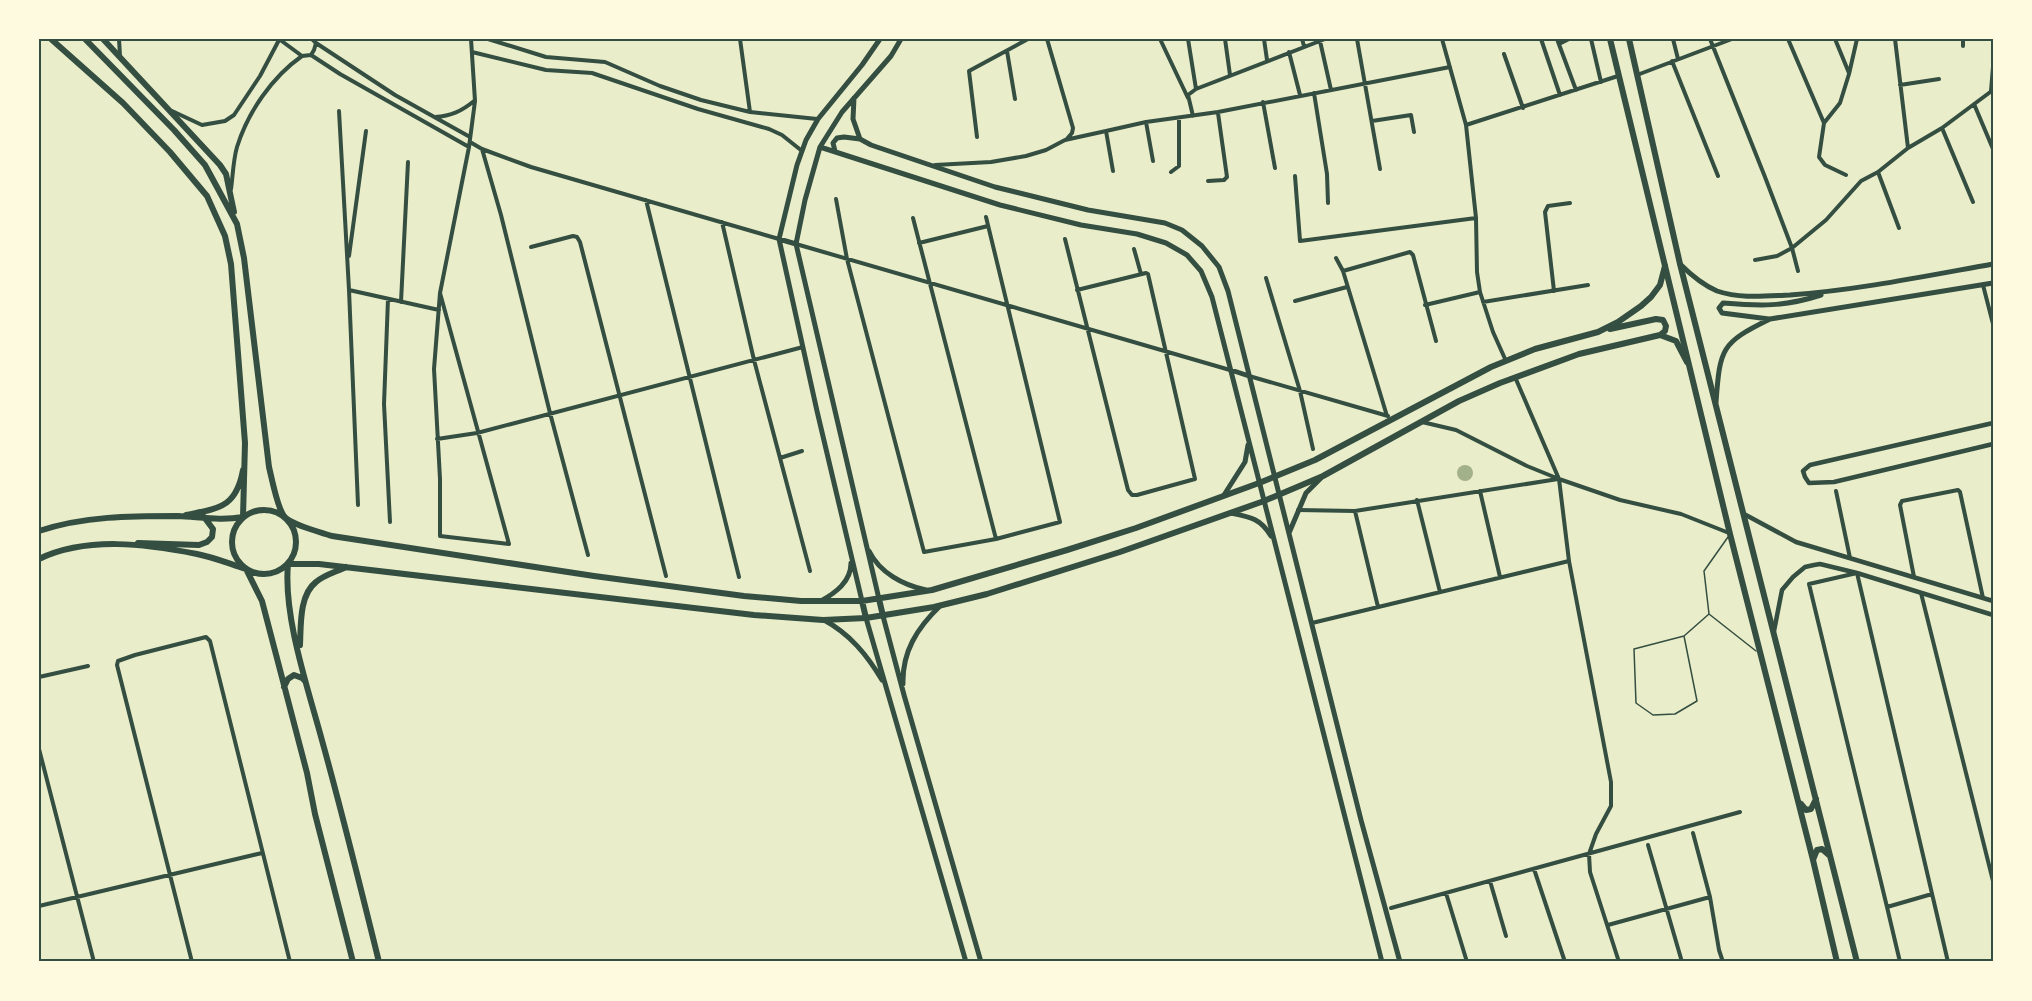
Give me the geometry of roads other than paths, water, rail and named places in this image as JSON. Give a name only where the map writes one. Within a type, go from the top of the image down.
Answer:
[{"type":"main road","points":[[51,39],[123,103],[170,152],[207,196],[225,236],[231,264],[245,443],[243,517],[233,534],[232,543],[238,562],[246,568],[262,601],[353,962]]},
{"type":"main road","points":[[85,39],[205,165],[235,219]]},
{"type":"main road","points":[[103,39],[226,174],[244,258],[269,467],[276,496],[284,517],[294,531],[296,540],[296,548],[288,564],[286,582],[288,600],[299,655],[346,827],[379,962]]},
{"type":"main road","points":[[880,39],[818,119],[802,151],[779,239],[866,618],[966,962]]},
{"type":"main road","points":[[901,39],[891,56],[854,98],[820,147],[805,200],[796,244],[883,616],[981,962]]},
{"type":"main road","points":[[1610,39],[1837,962]]},
{"type":"main road","points":[[1629,39],[1680,264],[1857,962]]},
{"type":"main road","points":[[854,98],[853,119],[860,139]]},
{"type":"main road","points":[[835,150],[833,142],[837,138],[844,136],[860,139],[871,145],[995,187],[1088,210],[1155,220],[1182,230],[1202,246],[1219,267],[1228,291],[1360,820],[1400,962]]},
{"type":"main road","points":[[820,147],[1000,205],[1081,225],[1137,234],[1166,243],[1187,255],[1201,272],[1212,297],[1382,962]]},
{"type":"main road","points":[[779,239],[796,244]]},
{"type":"main road","points":[[1680,264],[1706,285],[1718,291],[1753,297],[1828,292],[1993,264]]},
{"type":"main road","points":[[1598,332],[1647,302],[1659,285],[1665,266]]},
{"type":"main road","points":[[1828,292],[1798,302],[1772,306],[1723,303],[1719,308],[1722,313],[1770,319],[1993,283]]},
{"type":"main road","points":[[39,531],[86,520],[178,516],[224,519],[243,517],[259,510],[276,512],[293,522],[332,537],[412,549],[744,596],[801,601],[879,599],[927,591],[1067,550],[1275,477],[1315,460],[1450,387],[1535,349],[1656,319],[1663,320],[1666,326],[1665,331],[1660,335],[1551,363],[1459,401],[1323,476],[1264,501],[1120,552],[987,594],[940,606],[883,616],[823,620],[714,611],[319,564],[288,564],[281,570],[263,575],[199,554],[122,544]]},
{"type":"main road","points":[[1716,403],[1721,359],[1728,344],[1738,335],[1770,319]]},
{"type":"main road","points":[[1660,335],[1676,341],[1691,371]]},
{"type":"main road","points":[[1231,370],[1249,376]]},
{"type":"main road","points":[[1224,496],[1245,462],[1249,441]]},
{"type":"main road","points":[[178,516],[226,505],[233,497],[242,473],[245,443]]},
{"type":"main road","points":[[1289,534],[1306,493],[1323,476]]},
{"type":"main road","points":[[1230,513],[1250,517],[1263,523],[1274,542]]},
{"type":"main road","points":[[39,559],[56,551],[80,546],[149,543],[199,545],[212,537],[213,529],[204,518]]},
{"type":"main road","points":[[862,533],[871,556],[879,567],[901,582],[927,591]]},
{"type":"main road","points":[[821,601],[838,590],[849,574],[851,559],[846,535]]},
{"type":"main road","points":[[299,655],[304,599],[309,589],[315,582],[346,567]]},
{"type":"main road","points":[[904,695],[903,671],[908,648],[920,628],[940,606]]},
{"type":"main road","points":[[823,620],[837,627],[852,640],[873,666],[886,688]]},
{"type":"main road","points":[[284,687],[288,679],[294,675],[302,678],[307,684]]},
{"type":"main road","points":[[1798,801],[1806,810],[1811,809],[1816,799]]},
{"type":"main road","points":[[1813,860],[1817,850],[1822,849],[1830,856]]},
{"type":"street","points":[[118,39],[120,57]]},
{"type":"street","points":[[170,110],[202,125],[225,121],[234,115],[260,76],[279,39],[302,56]]},
{"type":"street","points":[[440,293],[509,544],[440,536],[440,479],[434,369],[440,293],[470,142],[475,101],[471,39]]},
{"type":"street","points":[[488,39],[546,57],[605,62],[660,86],[701,100],[750,112],[818,119]]},
{"type":"street","points":[[740,39],[750,112]]},
{"type":"street","points":[[977,136],[969,71],[1028,39]]},
{"type":"street","points":[[1047,39],[1073,128],[1072,133],[1065,140]]},
{"type":"street","points":[[1160,39],[1188,99],[1193,116]]},
{"type":"street","points":[[1188,39],[1196,89]]},
{"type":"street","points":[[1225,39],[1230,75]]},
{"type":"street","points":[[1264,39],[1267,60]]},
{"type":"street","points":[[1302,39],[1304,46]]},
{"type":"street","points":[[1357,39],[1380,169]]},
{"type":"street","points":[[1442,39],[1466,125],[1472,163],[1480,292],[1506,361]]},
{"type":"street","points":[[1541,39],[1560,94]]},
{"type":"street","points":[[1569,39],[1558,41],[1576,90]]},
{"type":"street","points":[[1591,39],[1601,82]]},
{"type":"street","points":[[1673,39],[1675,60],[1718,176]]},
{"type":"street","points":[[1710,39],[1792,248],[1798,271]]},
{"type":"street","points":[[1637,75],[1732,39]]},
{"type":"street","points":[[1788,39],[1824,123],[1820,157],[1825,165],[1846,175]]},
{"type":"street","points":[[1835,39],[1849,74]]},
{"type":"street","points":[[1824,123],[1840,103],[1857,39]]},
{"type":"street","points":[[1895,39],[1908,148]]},
{"type":"street","points":[[1962,39],[1963,46]]},
{"type":"street","points":[[1188,99],[1190,93],[1196,89],[1323,40],[1331,90]]},
{"type":"street","points":[[311,55],[315,50],[314,41]]},
{"type":"street","points":[[314,41],[470,142]]},
{"type":"street","points":[[1007,51],[1015,99]]},
{"type":"street","points":[[472,52],[546,70],[592,73],[698,109],[769,129],[782,135],[802,151]]},
{"type":"street","points":[[1288,52],[1300,95]]},
{"type":"street","points":[[1504,54],[1523,108]]},
{"type":"street","points":[[231,193],[238,145],[264,94],[284,69],[302,56],[311,55],[340,74],[482,149],[531,167],[779,239]]},
{"type":"street","points":[[931,165],[991,162],[1026,156],[1046,150],[1065,140],[1146,122],[1218,112],[1450,67]]},
{"type":"street","points":[[1755,260],[1777,256],[1792,248],[1826,220],[1861,181],[1878,172],[1908,148],[1942,128],[1992,91],[1993,67]]},
{"type":"street","points":[[1466,125],[1618,76]]},
{"type":"street","points":[[1900,85],[1939,79]]},
{"type":"street","points":[[1314,93],[1327,174],[1328,203]]},
{"type":"street","points":[[434,117],[447,117],[464,110],[475,101]]},
{"type":"street","points":[[1263,102],[1275,168]]},
{"type":"street","points":[[1974,104],[1993,149]]},
{"type":"street","points":[[339,111],[358,505]]},
{"type":"street","points":[[1208,181],[1227,179],[1218,112]]},
{"type":"street","points":[[1372,121],[1411,115],[1414,132]]},
{"type":"street","points":[[1171,172],[1179,166],[1179,118]]},
{"type":"street","points":[[1146,122],[1153,161]]},
{"type":"street","points":[[1942,128],[1973,202]]},
{"type":"street","points":[[348,266],[366,131]]},
{"type":"street","points":[[1106,131],[1113,171]]},
{"type":"street","points":[[482,149],[588,555]]},
{"type":"street","points":[[401,302],[408,162]]},
{"type":"street","points":[[1878,172],[1899,228]]},
{"type":"street","points":[[1295,176],[1300,241],[1476,218]]},
{"type":"street","points":[[836,199],[847,259],[924,552],[996,538],[1060,522],[986,217]]},
{"type":"street","points":[[646,200],[739,577]]},
{"type":"street","points":[[1554,291],[1546,208],[1570,203]]},
{"type":"street","points":[[913,218],[996,538]]},
{"type":"street","points":[[722,222],[754,360],[810,571]]},
{"type":"street","points":[[919,243],[988,226]]},
{"type":"street","points":[[531,248],[573,236],[577,237],[666,576]]},
{"type":"street","points":[[1065,239],[1077,290],[1086,328],[1128,490],[1132,495],[1195,479],[1148,274],[1077,290]]},
{"type":"street","points":[[796,244],[1231,370]]},
{"type":"street","points":[[1134,249],[1141,274]]},
{"type":"street","points":[[1343,271],[1410,252],[1413,255],[1436,342]]},
{"type":"street","points":[[1336,258],[1343,271],[1387,416]]},
{"type":"street","points":[[1266,278],[1300,391],[1313,449]]},
{"type":"street","points":[[1483,302],[1588,285]]},
{"type":"street","points":[[1983,285],[1993,324]]},
{"type":"street","points":[[1295,301],[1347,287]]},
{"type":"street","points":[[349,290],[439,310]]},
{"type":"street","points":[[1425,305],[1480,292]]},
{"type":"street","points":[[388,299],[384,404],[390,522]]},
{"type":"street","points":[[438,439],[477,433],[803,347]]},
{"type":"street","points":[[1249,376],[1395,418]]},
{"type":"street","points":[[1515,377],[1559,479],[1569,561],[1611,782],[1611,806],[1596,834],[1589,854],[1590,872],[1619,962]]},
{"type":"street","points":[[1422,422],[1456,430],[1527,466],[1559,479],[1620,500],[1681,514],[1730,534]]},
{"type":"street","points":[[1993,423],[1810,465],[1803,471],[1809,483],[1834,482],[1993,444]]},
{"type":"street","points":[[780,458],[802,451]]},
{"type":"street","points":[[1298,510],[1355,510],[1559,479]]},
{"type":"street","points":[[1836,490],[1850,558]]},
{"type":"street","points":[[1914,577],[1900,505],[1902,501],[1958,490],[1983,598]]},
{"type":"street","points":[[1480,491],[1500,578]]},
{"type":"street","points":[[1417,500],[1440,592]]},
{"type":"street","points":[[1355,510],[1378,607]]},
{"type":"street","points":[[1744,514],[1796,542],[1993,601]]},
{"type":"street","points":[[1836,568],[1836,562],[1840,556]]},
{"type":"street","points":[[1312,623],[1569,561]]},
{"type":"street","points":[[1774,631],[1782,590],[1804,567],[1814,565],[1857,573],[1993,615]]},
{"type":"street","points":[[1857,573],[1948,962]]},
{"type":"street","points":[[1857,573],[1809,584],[1900,962]]},
{"type":"street","points":[[1921,593],[1993,881]]},
{"type":"street","points":[[192,962],[117,665],[118,661],[145,652],[206,637],[290,962]]},
{"type":"street","points":[[39,677],[88,666]]},
{"type":"street","points":[[39,749],[94,962]]},
{"type":"street","points":[[1391,908],[1740,812]]},
{"type":"street","points":[[1693,833],[1710,897],[1723,962]]},
{"type":"street","points":[[1648,845],[1682,962]]},
{"type":"street","points":[[39,906],[262,853]]},
{"type":"street","points":[[1534,868],[1565,962]]},
{"type":"street","points":[[1490,881],[1506,936]]},
{"type":"street","points":[[1446,893],[1467,962]]},
{"type":"street","points":[[1887,907],[1932,894]]},
{"type":"street","points":[[1608,925],[1710,897]]},
{"type":"lane","points":[[1730,534],[1704,571],[1709,614],[1762,655]]},
{"type":"lane","points":[[1684,636],[1697,702],[1675,714],[1653,715],[1636,703],[1634,649],[1684,636],[1709,614]]}]
